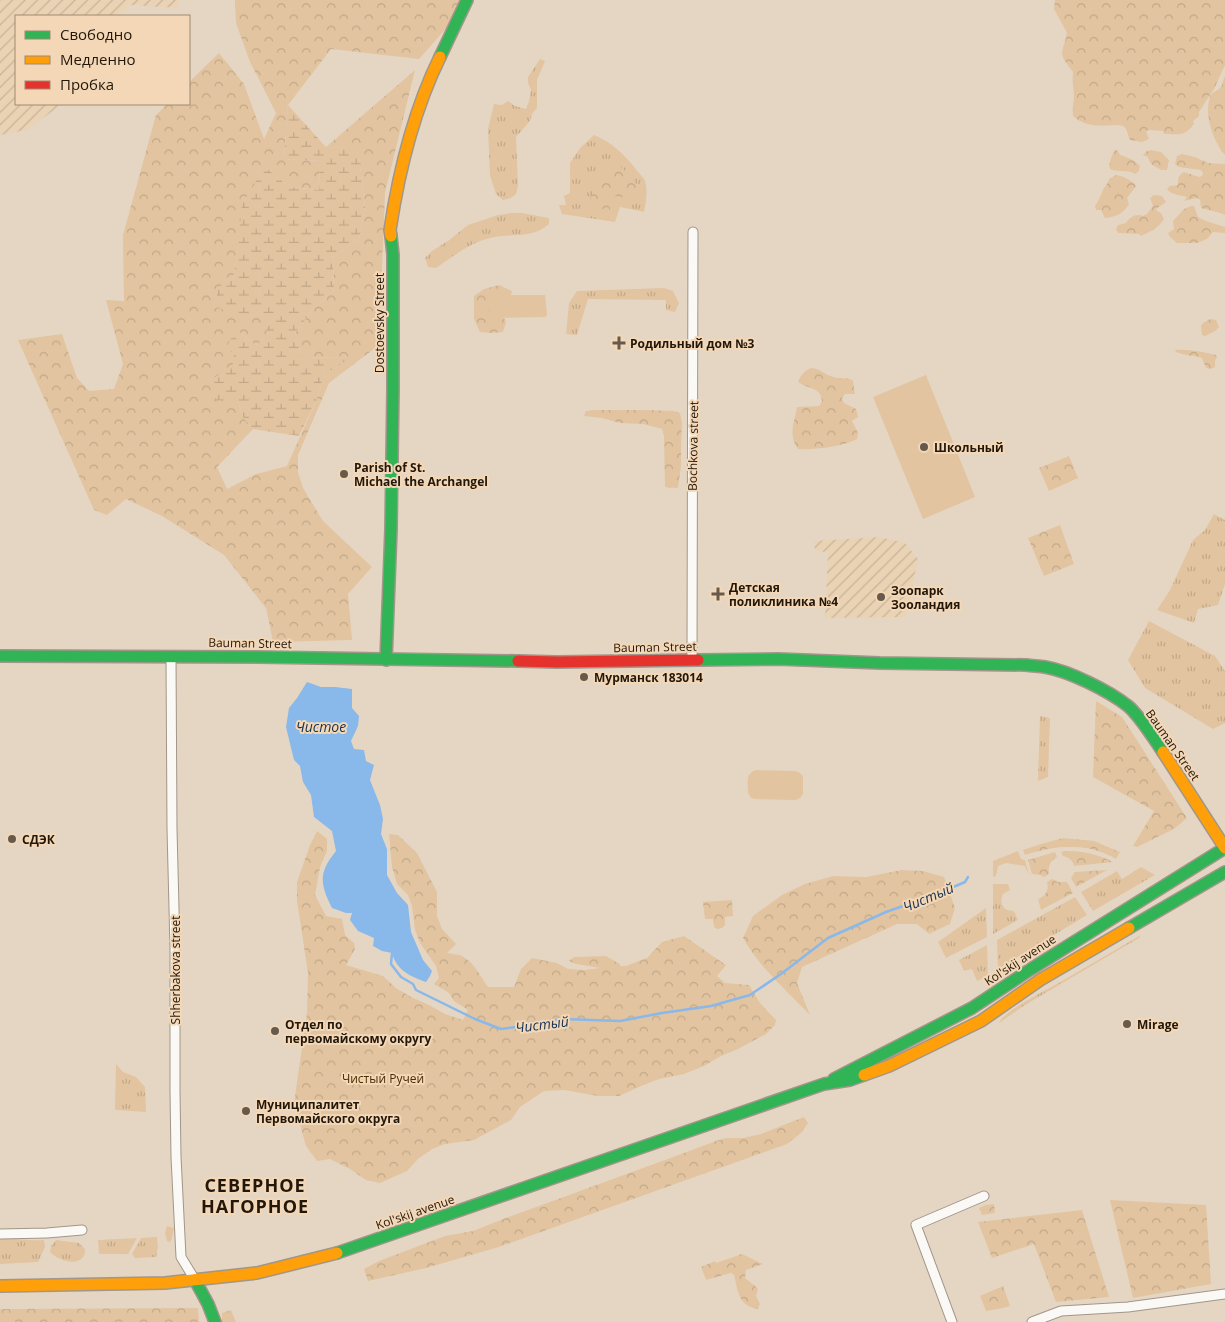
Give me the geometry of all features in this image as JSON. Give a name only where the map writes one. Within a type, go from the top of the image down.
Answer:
[{"type":"street","name":"Dostoevsky Street","points":[[386,660],[391,529],[393,389],[392,255],[390,230],[396,190],[412,123],[433,71],[466,0]]},
{"type":"street","name":"Bochkova street","points":[[692,660],[693,232]]},
{"type":"street","name":"Bauman Street","points":[[0,656],[57,658],[256,657],[557,662],[778,659],[1047,667],[1089,682],[1129,707],[1169,761],[1225,848]]},
{"type":"street","name":"Shherbakova street","points":[[171,657],[176,1157],[181,1258],[195,1280]]},
{"type":"street","name":"Kol'skij avenue","points":[[824,1084],[846,1071],[972,1008],[1225,848]]},
{"type":"street","name":"Kol'skij avenue","points":[[0,1286],[165,1283],[257,1274],[342,1252],[824,1084],[850,1080],[889,1066],[981,1021],[1040,980],[1225,872]]},
{"type":"street","points":[[884,1053],[881,1062],[889,1066]]},
{"type":"street","points":[[952,1322],[916,1225],[984,1196]]},
{"type":"street","points":[[0,1234],[82,1230]]},
{"type":"street","points":[[195,1280],[215,1322]]},
{"type":"street","points":[[1032,1322],[1061,1312],[1128,1307],[1225,1294]]},
{"type":"shaded area","points":[[0,0],[179,0],[178,8],[130,5],[120,15],[15,15],[15,105],[61,105],[27,130],[0,135]]},
{"type":"shaded area","points":[[880,537],[905,543],[918,559],[906,617],[825,618],[828,552],[815,551],[814,541]]},
{"type":"green space","points":[[235,0],[461,0],[450,24],[419,59],[331,49],[288,105],[284,159],[320,161],[319,190],[289,187],[265,167],[238,249],[233,279],[249,316],[281,311],[266,329],[271,339],[255,345],[237,330],[237,398],[243,417],[253,429],[217,467],[227,489],[256,474],[287,466],[316,401],[324,375],[349,358],[302,357],[295,333],[313,309],[334,290],[333,257],[359,239],[365,207],[358,149],[326,147],[415,70],[385,193],[379,345],[329,383],[298,455],[298,472],[303,488],[323,521],[372,567],[348,594],[352,640],[273,642],[266,608],[224,555],[162,516],[126,499],[107,515],[94,510],[18,340],[62,334],[77,378],[89,391],[114,389],[123,364],[106,300],[124,301],[123,235],[156,115],[166,105],[190,105],[190,81],[219,53],[244,84],[264,139],[276,113],[250,62],[236,23]]},
{"type":"green space","points":[[1055,0],[1225,0],[1225,65],[1214,89],[1199,112],[1199,116],[1193,121],[1194,124],[1184,133],[1164,134],[1163,131],[1146,131],[1149,139],[1142,142],[1130,140],[1126,128],[1122,126],[1092,125],[1082,122],[1073,116],[1073,72],[1062,53],[1067,33],[1054,9]]},
{"type":"green space","points":[[540,59],[545,61],[537,80],[537,108],[532,114],[530,121],[516,137],[518,186],[516,194],[511,198],[503,200],[496,194],[490,176],[488,129],[494,104],[502,105],[508,101],[515,106],[526,109],[531,90],[528,77]]},
{"type":"green space","points":[[1225,76],[1225,155],[1213,135],[1209,120],[1208,104],[1211,95],[1221,87]]},
{"type":"green space","points":[[288,105],[326,147],[358,148],[365,207],[359,239],[333,257],[334,290],[313,309],[295,333],[302,357],[350,358],[324,375],[316,401],[299,436],[253,429],[243,417],[237,398],[216,401],[214,378],[237,361],[227,345],[237,330],[255,345],[270,339],[266,329],[280,312],[249,316],[217,308],[217,288],[233,279],[242,204],[265,167],[289,187],[319,190],[320,161],[284,159]]},
{"type":"green space","points":[[594,135],[607,141],[618,150],[629,160],[644,179],[647,193],[644,212],[620,207],[615,222],[562,214],[559,205],[566,205],[564,196],[570,193],[570,163],[580,148]]},
{"type":"green space","points":[[1117,150],[1120,155],[1138,164],[1140,166],[1139,171],[1135,174],[1110,169],[1111,157],[1114,151]]},
{"type":"green space","points":[[1151,150],[1161,152],[1169,160],[1167,170],[1161,170],[1151,164],[1147,156],[1143,155]]},
{"type":"green space","points":[[1182,154],[1208,163],[1225,164],[1225,215],[1201,208],[1200,200],[1197,198],[1184,201],[1187,197],[1173,194],[1167,189],[1170,186],[1178,185],[1179,177],[1184,172],[1199,177],[1202,176],[1203,173],[1200,170],[1179,167],[1175,164],[1177,156]]},
{"type":"green space","points":[[616,161],[636,184],[637,200],[615,196],[609,212],[588,202],[604,174]]},
{"type":"green space","points":[[1116,175],[1130,180],[1136,186],[1127,198],[1129,204],[1122,213],[1105,218],[1101,210],[1096,210],[1095,206],[1109,179]]},
{"type":"green space","points":[[1154,195],[1162,196],[1166,202],[1156,209],[1164,219],[1159,225],[1141,236],[1139,234],[1118,233],[1116,229],[1118,225],[1126,223],[1133,216],[1147,214],[1153,206],[1150,198]]},
{"type":"green space","points":[[1194,206],[1198,217],[1225,227],[1225,233],[1213,232],[1207,239],[1197,243],[1177,243],[1168,233],[1174,229],[1173,221],[1184,209]]},
{"type":"green space","points":[[511,213],[549,218],[549,224],[543,229],[529,234],[483,240],[462,250],[436,268],[428,267],[425,258],[468,225],[498,215]]},
{"type":"green space","points":[[499,285],[512,291],[511,295],[494,295],[493,318],[504,318],[506,322],[503,332],[480,332],[474,319],[474,296],[484,289]]},
{"type":"green space","points":[[664,288],[673,291],[679,303],[675,312],[666,310],[666,300],[588,299],[577,335],[566,334],[569,303],[577,291]]},
{"type":"green space","points":[[494,295],[545,295],[547,315],[545,317],[493,318],[490,312],[489,299]]},
{"type":"green space","points":[[1210,319],[1216,320],[1219,327],[1205,336],[1202,335],[1201,326]]},
{"type":"green space","points":[[1175,350],[1190,350],[1216,355],[1215,367],[1211,369],[1206,368],[1202,358],[1176,352]]},
{"type":"green space","points":[[811,368],[837,378],[853,381],[855,394],[845,394],[842,398],[844,403],[856,409],[858,417],[852,421],[858,433],[857,439],[828,447],[798,449],[792,434],[797,407],[819,406],[822,401],[819,393],[798,382],[806,370]]},
{"type":"green space","name":"Школьный","points":[[926,375],[975,497],[923,519],[873,397]]},
{"type":"green space","points":[[586,411],[674,411],[680,413],[682,422],[681,466],[678,488],[665,487],[664,436],[662,429],[643,424],[620,423],[584,416]]},
{"type":"green space","points":[[1069,456],[1078,478],[1049,491],[1039,468]]},
{"type":"green space","points":[[1214,514],[1225,520],[1225,584],[1218,605],[1198,609],[1194,623],[1157,610],[1170,590],[1193,540],[1205,530]]},
{"type":"green space","points":[[1060,525],[1074,564],[1044,576],[1028,538]]},
{"type":"green space","points":[[1149,621],[1215,656],[1225,671],[1225,723],[1213,729],[1145,688],[1128,660]]},
{"type":"green space","points":[[1096,701],[1122,717],[1187,818],[1174,829],[1137,847],[1133,846],[1154,811],[1093,777]]},
{"type":"green space","points":[[1040,716],[1050,718],[1048,777],[1038,781]]},
{"type":"green space","points":[[752,771],[796,771],[800,773],[803,776],[803,794],[796,800],[751,798],[748,793],[748,779]]},
{"type":"green space","name":"Чистый Ручей","points":[[317,831],[327,839],[327,851],[320,867],[315,895],[326,916],[342,919],[345,935],[354,943],[355,949],[346,965],[383,976],[396,988],[445,1014],[463,1020],[468,1010],[454,1001],[449,993],[434,984],[439,978],[436,966],[420,943],[415,930],[412,906],[408,895],[397,884],[392,867],[389,834],[398,835],[417,853],[437,892],[437,916],[442,929],[456,944],[447,953],[460,955],[467,959],[488,987],[514,987],[521,969],[532,958],[557,963],[568,969],[585,970],[600,968],[569,961],[574,957],[606,956],[620,964],[620,966],[626,966],[647,958],[662,942],[684,936],[726,965],[717,976],[725,983],[749,985],[760,1003],[776,1020],[775,1025],[766,1034],[704,1066],[684,1074],[659,1079],[619,1096],[598,1096],[564,1090],[544,1091],[520,1107],[511,1120],[474,1140],[445,1144],[432,1149],[418,1159],[407,1171],[380,1183],[366,1180],[330,1159],[317,1161],[306,1146],[294,1103],[307,1013],[308,973],[297,901],[297,882]]},
{"type":"green space","points":[[1063,838],[1094,841],[1120,852],[1116,859],[1082,848],[1060,847],[1025,855],[1023,850]]},
{"type":"green space","points":[[1018,851],[1021,859],[1025,860],[1029,875],[1025,866],[1006,863],[998,866],[996,876],[993,877],[993,861]]},
{"type":"green space","points":[[1055,852],[1057,857],[1050,864],[1049,874],[1044,877],[1032,874],[1028,860]]},
{"type":"green space","points":[[1061,852],[1090,854],[1113,862],[1074,866],[1070,859],[1063,856]]},
{"type":"green space","points":[[1141,867],[1155,875],[1093,911],[1081,892],[1117,871],[1122,879]]},
{"type":"green space","points":[[902,870],[923,871],[944,877],[955,908],[950,924],[929,934],[917,924],[897,924],[802,967],[797,983],[810,1015],[765,969],[743,938],[753,916],[782,895],[805,884],[833,876],[866,877]]},
{"type":"green space","points":[[1107,870],[1076,887],[1071,878],[1075,872]]},
{"type":"green space","points":[[1052,879],[1058,882],[1067,882],[1073,893],[1041,910],[1038,899],[1045,894],[1047,882]]},
{"type":"green space","points":[[993,884],[1008,884],[1010,890],[1003,894],[1003,907],[1014,911],[1018,920],[993,934]]},
{"type":"green space","points":[[1075,897],[1087,915],[998,969],[997,940]]},
{"type":"green space","points":[[732,900],[733,916],[725,917],[725,925],[722,928],[717,929],[714,927],[713,919],[705,919],[703,902]]},
{"type":"green space","points":[[986,908],[987,937],[946,958],[938,942]]},
{"type":"green space","points":[[1141,935],[1139,938],[1025,1005],[999,1023],[1008,1013],[1025,1002]]},
{"type":"green space","points":[[987,945],[988,976],[977,981],[972,969],[964,971],[959,960]]},
{"type":"green space","points":[[116,1064],[123,1072],[136,1077],[145,1087],[146,1112],[115,1110]]},
{"type":"green space","points":[[804,1117],[808,1123],[801,1133],[787,1144],[499,1247],[426,1268],[368,1281],[364,1269],[379,1261],[445,1236],[473,1231],[716,1141],[761,1134]]},
{"type":"green space","points":[[1110,1200],[1206,1205],[1211,1284],[1133,1298]]},
{"type":"green space","points":[[994,1204],[995,1213],[982,1215],[979,1208]]},
{"type":"green space","points":[[1082,1210],[1109,1297],[1056,1302],[1034,1244],[992,1258],[978,1222]]},
{"type":"green space","points":[[167,1226],[174,1228],[170,1242],[167,1241],[165,1233]]},
{"type":"green space","points":[[157,1237],[156,1257],[135,1258],[132,1254],[141,1238]]},
{"type":"green space","points":[[137,1238],[128,1254],[99,1254],[98,1240]]},
{"type":"green space","points":[[0,1239],[44,1240],[45,1247],[38,1262],[0,1264]]},
{"type":"green space","points":[[56,1240],[79,1243],[85,1249],[85,1254],[80,1260],[73,1262],[65,1261],[50,1252],[51,1246]]},
{"type":"green space","points":[[742,1254],[763,1264],[746,1270],[745,1278],[758,1289],[756,1296],[760,1304],[758,1309],[746,1305],[740,1297],[734,1275],[731,1273],[706,1280],[701,1267]]},
{"type":"green space","points":[[1003,1286],[1010,1306],[986,1311],[980,1296]]},
{"type":"green space","points":[[198,1308],[199,1322],[0,1322],[0,1309]]},
{"type":"green space","points":[[231,1310],[236,1322],[222,1322],[222,1313]]},
{"type":"water","name":"Чистое","points":[[307,682],[321,687],[352,689],[352,708],[359,716],[358,726],[351,741],[354,749],[364,750],[366,761],[374,765],[370,780],[380,805],[383,819],[381,834],[387,849],[387,875],[397,893],[408,905],[411,932],[423,960],[432,971],[426,982],[401,969],[392,953],[382,951],[373,946],[374,938],[358,931],[350,920],[352,913],[332,908],[328,900],[323,879],[326,866],[336,851],[332,831],[314,817],[311,795],[303,782],[300,766],[294,760],[286,727],[289,708]]},
{"type":"waterway","name":"Чистый","points":[[392,953],[391,964],[401,977],[413,984],[416,990],[475,1019],[501,1029],[563,1019],[620,1021],[711,1006],[750,995],[828,938],[886,912],[965,882],[968,877]]},
{"type":"traffic: fast","points":[[440,57],[467,0]]},
{"type":"traffic: fast","points":[[386,660],[391,529],[393,389],[393,255],[391,236]]},
{"type":"traffic: fast","points":[[0,656],[518,661]]},
{"type":"traffic: fast","points":[[698,660],[778,659],[1045,667],[1077,677],[1120,700],[1128,706],[1147,728],[1163,752]]},
{"type":"traffic: fast","points":[[834,1079],[972,1008],[1225,848]]},
{"type":"traffic: fast","points":[[1129,928],[1225,872]]},
{"type":"traffic: fast","points":[[337,1253],[824,1084],[850,1080],[864,1075]]},
{"type":"traffic: fast","points":[[195,1280],[215,1322]]},
{"type":"traffic: slow","points":[[391,236],[390,230],[408,142],[422,99],[440,57]]},
{"type":"traffic: slow","points":[[1163,752],[1225,848]]},
{"type":"traffic: slow","points":[[864,1075],[889,1066],[981,1021],[1040,980],[1129,928]]},
{"type":"traffic: slow","points":[[0,1286],[165,1283],[257,1273],[337,1253]]},
{"type":"traffic: jam","points":[[518,661],[698,660]]},
{"type":"place","name":"Родильный дом №3","points":[[619,343]]},
{"type":"place","name":"Школьный","points":[[924,447]]},
{"type":"place","name":"Parish of St. Michael the Archangel","points":[[344,474]]},
{"type":"place","name":"Детская поликлиника №4","points":[[718,594]]},
{"type":"place","name":"Зоопарк Зооландия","points":[[881,597]]},
{"type":"place","name":"Мурманск 183014","points":[[584,677]]},
{"type":"place","name":"СДЭК","points":[[12,839]]},
{"type":"place","name":"Mirage","points":[[1127,1024]]},
{"type":"place","name":"Отдел по первомайскому округу","points":[[275,1031]]},
{"type":"place","name":"Муниципалитет Первомайского округа","points":[[246,1111]]},
{"type":"district","name":"СЕВЕРНОЕ НАГОРНОЕ","points":[[255,1195]]}]
